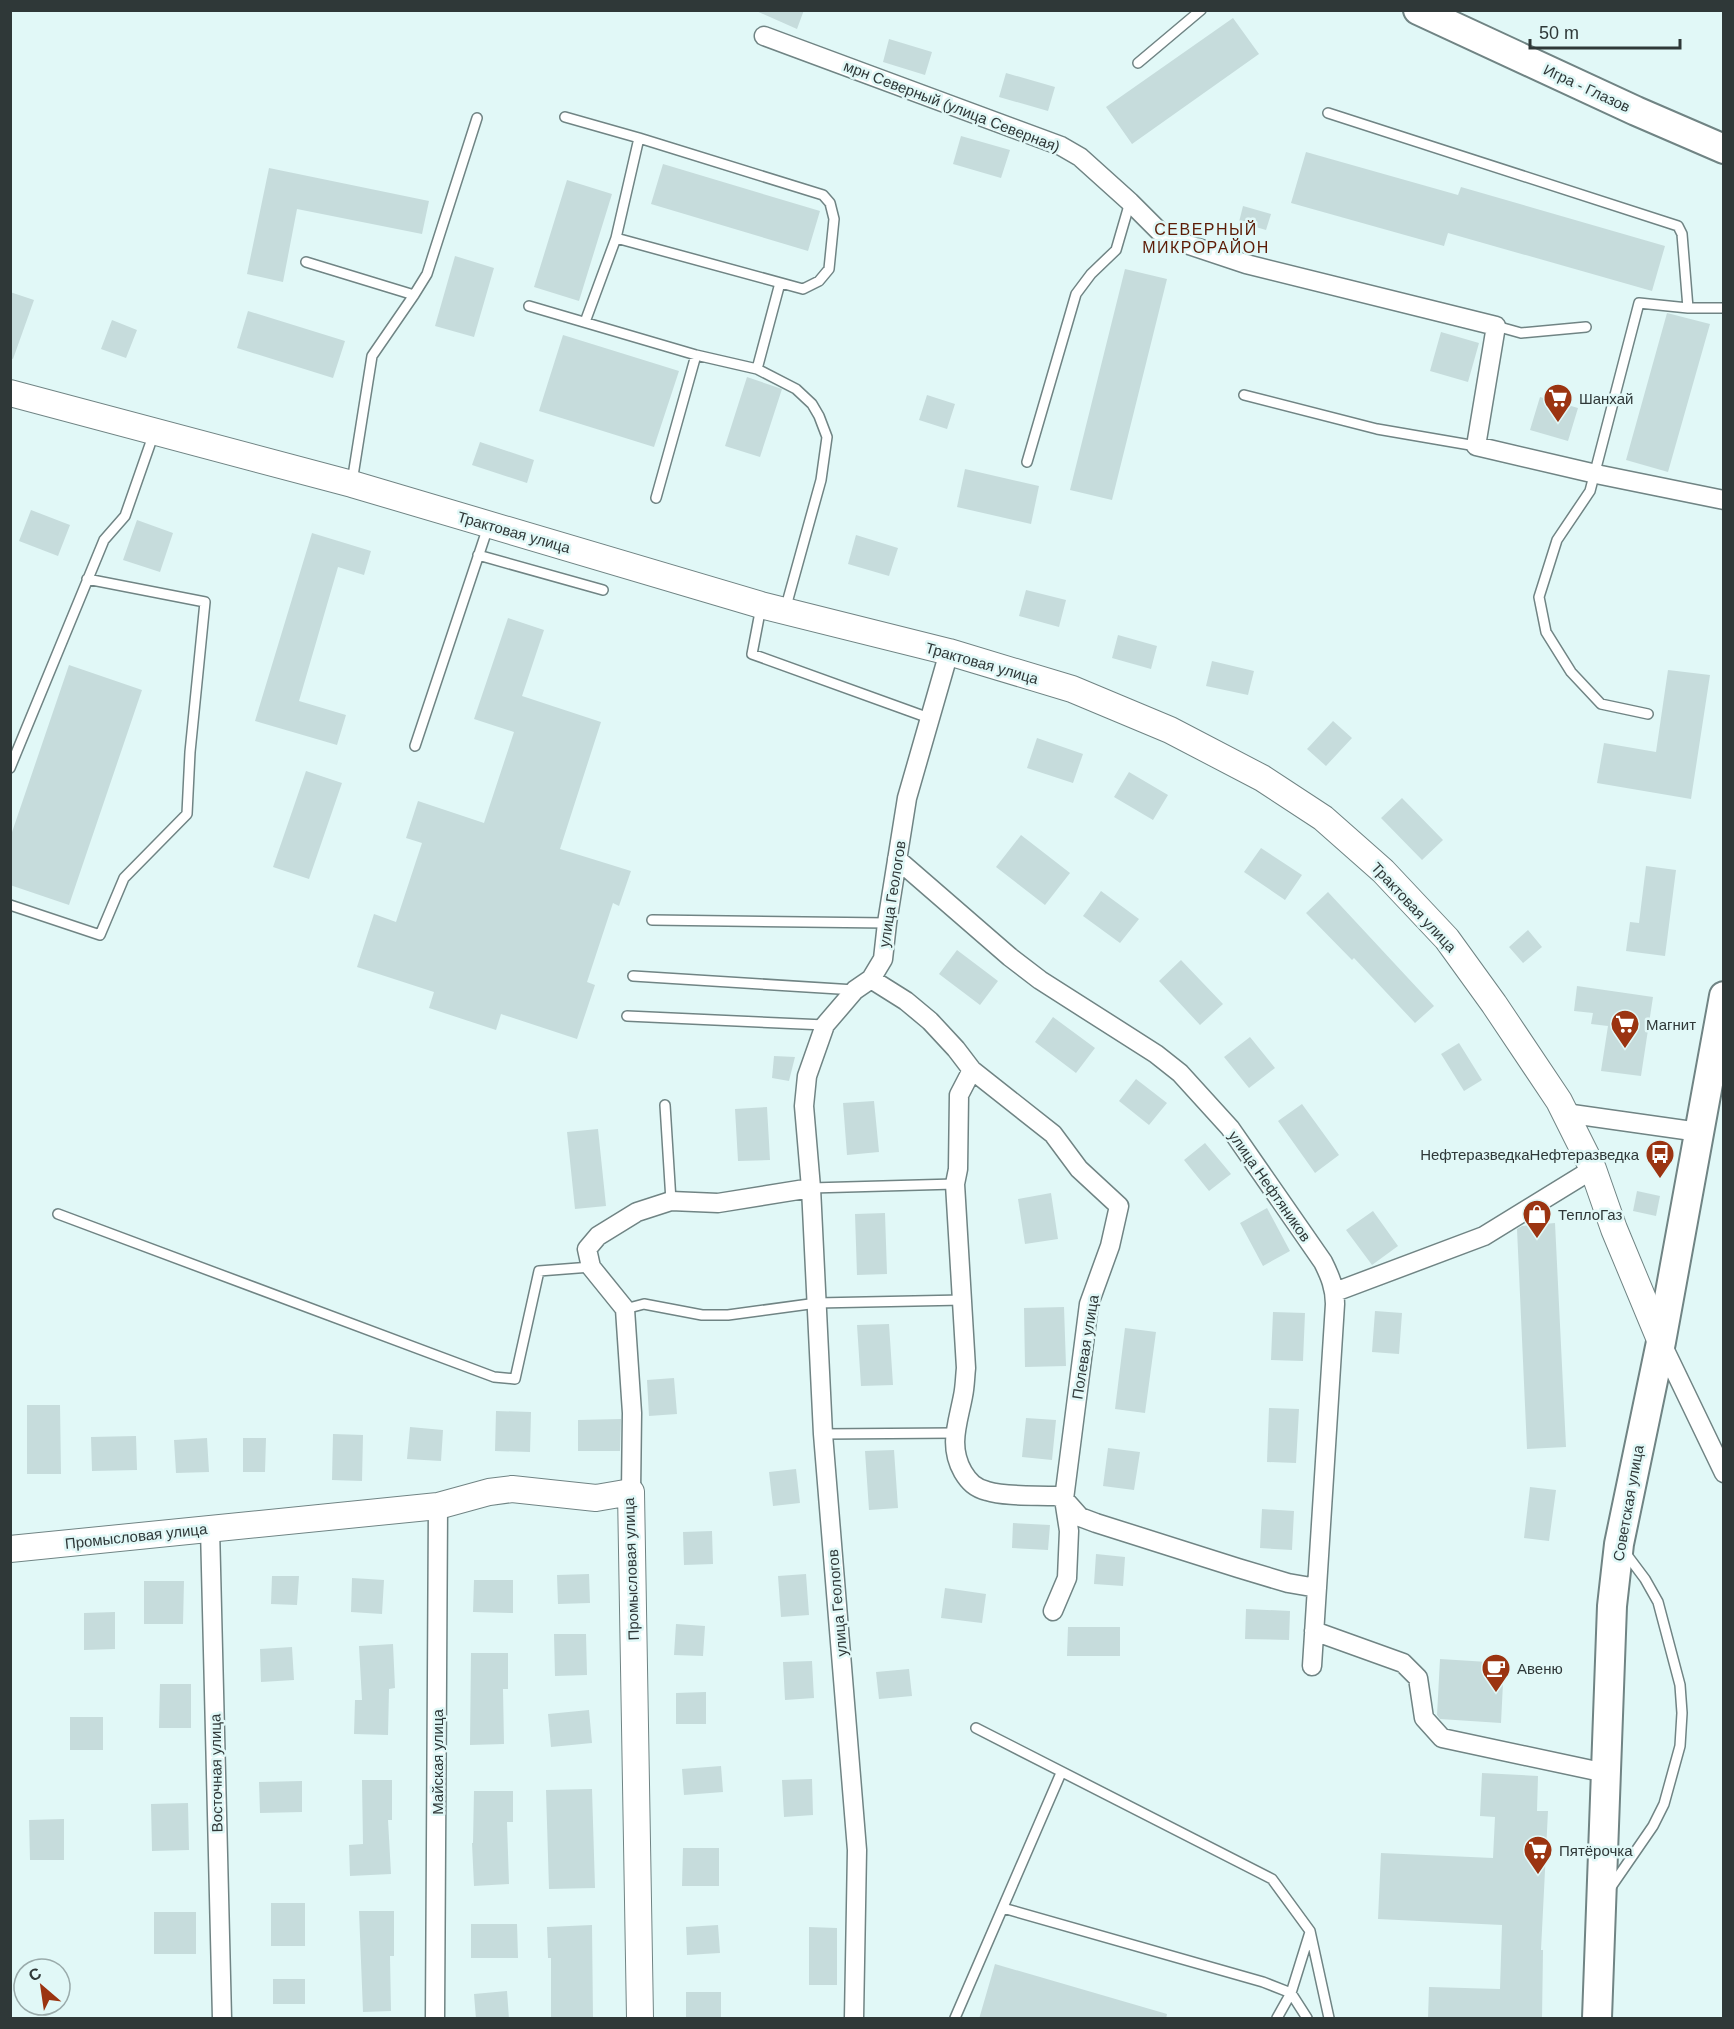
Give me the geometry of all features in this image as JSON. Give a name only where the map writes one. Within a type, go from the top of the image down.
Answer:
[{"type":"main road","name":"Игра - Глазов","points":[[1418,10],[1724,149]]},
{"type":"main road","name":"Советская улица","points":[[1597,2019],[1612,1606],[1619,1544],[1661,1342],[1724,996]]},
{"type":"street","name":"мрн Северный (улица Северная)","points":[[764,36],[1061,146],[1080,157],[1159,231],[1196,248],[1246,264],[1496,326]]},
{"type":"street","points":[[1496,326],[1476,446],[1596,474],[1724,500]]},
{"type":"street","name":"Трактовая улица","points":[[10,393],[352,484],[773,607],[949,652],[1072,689],[1170,730],[1262,778],[1323,818],[1383,871],[1447,939],[1494,1004],[1565,1113],[1593,1169],[1614,1229],[1661,1342]]},
{"type":"street","name":"улица Геологов","points":[[854,2019],[857,1850],[824,1434],[811,1188],[804,1106],[807,1076],[825,1025],[855,990],[871,979],[883,958],[886,923],[908,798],[949,652]]},
{"type":"street","name":"улица Нефтяников","points":[[897,859],[1010,957],[1040,980],[1156,1054],[1180,1073],[1230,1128],[1332,1278],[1335,1292],[1312,1666]]},
{"type":"street","name":"Полевая улица","points":[[871,979],[906,1001],[930,1021],[972,1070],[1053,1134],[1079,1169],[1119,1206],[1110,1246],[1089,1304],[1064,1499],[1069,1531],[1067,1578],[1053,1611]]},
{"type":"street","points":[[972,1070],[959,1095],[956,1184],[966,1368],[964,1393],[955,1433],[954,1447],[958,1463],[975,1487],[989,1492],[1056,1496],[1064,1499],[1080,1517],[1096,1523],[1288,1583],[1317,1588]]},
{"type":"street","points":[[1565,1113],[1699,1132]]},
{"type":"street","points":[[1335,1292],[1484,1236],[1593,1169]]},
{"type":"street","points":[[632,1492],[632,1413],[625,1309],[591,1268],[587,1249],[598,1236],[637,1212],[671,1201],[718,1203],[811,1188]]},
{"type":"street","points":[[1661,1342],[1719,1453],[1724,1473]]},
{"type":"street","name":"Промысловая улица","points":[[10,1549],[438,1506],[489,1491],[512,1489],[596,1498],[632,1492],[640,2019]]},
{"type":"street","name":"Майская улица","points":[[435,2019],[438,1506]]},
{"type":"street","name":"Восточная улица","points":[[210,1528],[222,2019]]},
{"type":"street","points":[[1314,1631],[1403,1663],[1418,1678],[1424,1718],[1442,1738],[1606,1773]]},
{"type":"lane","points":[[1138,63],[1201,10]]},
{"type":"lane","points":[[1328,113],[1678,226],[1682,234],[1688,308]]},
{"type":"lane","points":[[565,117],[823,195],[830,203],[834,219],[829,269],[819,281],[803,289],[616,238]]},
{"type":"lane","points":[[352,484],[372,356],[427,274],[477,118]]},
{"type":"lane","points":[[585,322],[616,238],[639,138]]},
{"type":"lane","points":[[1027,462],[1076,294],[1091,274],[1116,250],[1130,202]]},
{"type":"lane","points":[[306,262],[414,295]]},
{"type":"lane","points":[[757,369],[780,282]]},
{"type":"lane","points":[[1648,714],[1601,704],[1571,672],[1546,632],[1539,597],[1557,540],[1590,492],[1639,303],[1688,308],[1724,308]]},
{"type":"lane","points":[[529,306],[696,355],[757,369],[796,389],[812,404],[827,437],[821,480],[773,607],[752,654],[929,718]]},
{"type":"lane","points":[[1496,326],[1521,333],[1586,327]]},
{"type":"lane","points":[[656,498],[696,355]]},
{"type":"lane","points":[[1245,395],[1377,429],[1476,446]]},
{"type":"lane","points":[[10,768],[104,540],[125,516],[154,431]]},
{"type":"lane","points":[[415,746],[489,524]]},
{"type":"lane","points":[[478,555],[603,590]]},
{"type":"lane","points":[[10,905],[100,935],[124,878],[187,814],[190,752],[205,602],[87,579]]},
{"type":"lane","points":[[651,920],[886,923]]},
{"type":"lane","points":[[633,976],[855,990]]},
{"type":"lane","points":[[627,1016],[825,1025]]},
{"type":"lane","points":[[664,1105],[671,1201]]},
{"type":"lane","points":[[811,1188],[956,1184]]},
{"type":"lane","points":[[58,1214],[494,1377],[515,1379],[539,1271],[591,1268]]},
{"type":"lane","points":[[625,1309],[644,1304],[702,1315],[728,1315],[817,1303],[963,1300]]},
{"type":"lane","points":[[824,1434],[955,1433]]},
{"type":"lane","points":[[1601,1902],[1653,1826],[1664,1804],[1680,1746],[1682,1713],[1680,1684],[1658,1602],[1645,1579],[1619,1544]]},
{"type":"lane","points":[[976,1728],[1272,1879],[1310,1931],[1329,2019]]},
{"type":"lane","points":[[956,2019],[1061,1773]]},
{"type":"lane","points":[[1003,1908],[1263,1982],[1291,1994],[1306,2019]]},
{"type":"lane","points":[[1276,2019],[1291,1994],[1310,1931]]},
{"type":"building","points":[[754,10],[804,10],[797,29]]},
{"type":"building","points":[[1233,18],[1259,54],[1132,144],[1106,107]]},
{"type":"building","points":[[889,39],[932,52],[925,75],[883,62]]},
{"type":"building","points":[[1006,73],[1055,87],[1048,111],[999,97]]},
{"type":"building","points":[[961,136],[1010,150],[1001,178],[953,164]]},
{"type":"building","points":[[1306,152],[1458,195],[1461,187],[1665,246],[1652,291],[1448,233],[1444,246],[1291,203]]},
{"type":"building","points":[[663,164],[820,211],[808,251],[651,204]]},
{"type":"building","points":[[269,168],[429,201],[422,234],[297,209],[283,282],[247,274]]},
{"type":"building","points":[[567,180],[612,194],[579,301],[534,287]]},
{"type":"building","points":[[1243,206],[1271,214],[1266,230],[1239,222]]},
{"type":"building","points":[[455,256],[494,268],[474,337],[435,326]]},
{"type":"building","points":[[1125,269],[1167,279],[1112,500],[1070,490]]},
{"type":"building","points":[[10,292],[34,300],[13,359],[10,358]]},
{"type":"building","points":[[248,311],[345,341],[333,378],[237,348]]},
{"type":"building","points":[[1667,313],[1710,324],[1668,472],[1626,460]]},
{"type":"building","points":[[112,320],[137,330],[126,358],[101,349]]},
{"type":"building","points":[[1441,332],[1479,343],[1468,382],[1430,371]]},
{"type":"building","points":[[563,335],[679,371],[654,447],[539,411]]},
{"type":"building","points":[[747,377],[782,389],[760,457],[725,446]]},
{"type":"building","points":[[927,395],[955,404],[947,429],[919,420]]},
{"type":"building","points":[[1540,397],[1578,408],[1568,441],[1530,430]]},
{"type":"building","points":[[480,442],[534,460],[527,483],[472,465]]},
{"type":"building","points":[[965,469],[1039,486],[1031,524],[957,507]]},
{"type":"building","points":[[31,510],[70,525],[58,556],[19,541]]},
{"type":"building","points":[[137,520],[173,533],[160,572],[123,560]]},
{"type":"building","points":[[312,533],[371,551],[364,575],[338,567],[299,701],[346,715],[337,745],[255,721]]},
{"type":"building","points":[[856,535],[898,548],[889,576],[848,564]]},
{"type":"building","points":[[1026,590],[1066,600],[1059,627],[1019,616]]},
{"type":"building","points":[[508,618],[544,630],[522,696],[601,722],[560,849],[631,871],[619,906],[613,903],[587,982],[595,985],[577,1039],[501,1014],[496,1030],[429,1008],[434,992],[357,967],[374,914],[396,922],[422,843],[406,838],[418,801],[484,823],[514,732],[474,719]]},
{"type":"building","points":[[1118,635],[1157,646],[1151,669],[1112,658]]},
{"type":"building","points":[[1212,661],[1254,671],[1248,695],[1206,686]]},
{"type":"building","points":[[69,665],[142,690],[69,905],[10,885],[10,838]]},
{"type":"building","points":[[1668,670],[1710,675],[1691,799],[1597,783],[1604,743],[1656,752]]},
{"type":"building","points":[[1333,721],[1352,738],[1326,766],[1307,749]]},
{"type":"building","points":[[1037,738],[1083,754],[1073,783],[1027,768]]},
{"type":"building","points":[[306,771],[342,783],[309,879],[273,867]]},
{"type":"building","points":[[1129,772],[1168,795],[1153,820],[1114,797]]},
{"type":"building","points":[[1402,798],[1443,840],[1422,860],[1381,818]]},
{"type":"building","points":[[1021,835],[1070,873],[1045,905],[996,867]]},
{"type":"building","points":[[1261,848],[1302,875],[1285,900],[1244,872]]},
{"type":"building","points":[[1646,866],[1676,870],[1665,956],[1626,951],[1630,922],[1639,923]]},
{"type":"building","points":[[1101,891],[1139,919],[1120,943],[1083,916]]},
{"type":"building","points":[[1328,892],[1434,1006],[1415,1023],[1354,958],[1352,960],[1306,913]]},
{"type":"building","points":[[1528,930],[1542,947],[1523,963],[1509,947]]},
{"type":"building","points":[[957,950],[998,981],[980,1005],[939,974]]},
{"type":"building","points":[[1181,960],[1223,1004],[1200,1025],[1159,981]]},
{"type":"building","name":"Магнит","points":[[1577,986],[1653,997],[1641,1076],[1601,1071],[1608,1026],[1591,1024],[1593,1013],[1574,1011]]},
{"type":"building","points":[[1053,1017],[1095,1048],[1076,1073],[1035,1042]]},
{"type":"building","points":[[1250,1037],[1275,1068],[1249,1088],[1224,1057]]},
{"type":"building","points":[[1459,1043],[1482,1080],[1464,1091],[1441,1054]]},
{"type":"building","points":[[774,1056],[795,1057],[789,1081],[772,1078]]},
{"type":"building","points":[[1136,1079],[1167,1103],[1149,1125],[1119,1101]]},
{"type":"building","points":[[874,1101],[879,1152],[847,1155],[843,1103]]},
{"type":"building","points":[[1302,1104],[1339,1155],[1315,1173],[1278,1121]]},
{"type":"building","points":[[767,1107],[770,1160],[738,1161],[735,1109]]},
{"type":"building","points":[[598,1129],[606,1206],[575,1209],[567,1132]]},
{"type":"building","points":[[1205,1143],[1231,1174],[1209,1191],[1184,1160]]},
{"type":"building","points":[[1637,1191],[1660,1196],[1656,1216],[1633,1211]]},
{"type":"building","points":[[1051,1193],[1058,1239],[1025,1244],[1018,1199]]},
{"type":"building","points":[[1267,1208],[1290,1251],[1263,1266],[1240,1223]]},
{"type":"building","points":[[1373,1211],[1398,1246],[1372,1265],[1346,1230]]},
{"type":"building","points":[[885,1213],[887,1274],[857,1275],[855,1214]]},
{"type":"building","points":[[1555,1223],[1566,1447],[1527,1449],[1517,1229],[1522,1226]]},
{"type":"building","points":[[1064,1307],[1066,1366],[1025,1367],[1024,1308]]},
{"type":"building","points":[[1375,1311],[1402,1313],[1399,1354],[1372,1352]]},
{"type":"building","points":[[1273,1312],[1305,1313],[1303,1361],[1271,1360]]},
{"type":"building","points":[[889,1324],[893,1385],[861,1386],[857,1325]]},
{"type":"building","points":[[1125,1328],[1156,1332],[1145,1413],[1115,1409]]},
{"type":"building","points":[[674,1378],[677,1414],[649,1416],[647,1380]]},
{"type":"building","points":[[27,1405],[60,1405],[61,1474],[27,1474]]},
{"type":"building","points":[[1269,1408],[1299,1409],[1296,1463],[1267,1462]]},
{"type":"building","points":[[496,1411],[531,1412],[530,1452],[495,1451]]},
{"type":"building","points":[[1026,1418],[1056,1420],[1052,1460],[1022,1457]]},
{"type":"building","points":[[621,1419],[620,1451],[578,1451],[578,1420]]},
{"type":"building","points":[[410,1427],[443,1430],[441,1461],[407,1459]]},
{"type":"building","points":[[333,1434],[363,1435],[362,1481],[332,1480]]},
{"type":"building","points":[[136,1436],[137,1470],[92,1471],[91,1437]]},
{"type":"building","points":[[207,1438],[209,1472],[176,1473],[174,1440]]},
{"type":"building","points":[[243,1438],[266,1438],[265,1472],[243,1472]]},
{"type":"building","points":[[1108,1448],[1140,1452],[1134,1490],[1103,1486]]},
{"type":"building","points":[[894,1450],[898,1508],[869,1510],[865,1451]]},
{"type":"building","points":[[796,1469],[800,1503],[773,1506],[769,1472]]},
{"type":"building","points":[[1530,1487],[1556,1490],[1549,1541],[1524,1538]]},
{"type":"building","points":[[1262,1509],[1294,1511],[1292,1550],[1260,1548]]},
{"type":"building","points":[[1013,1523],[1050,1525],[1048,1550],[1012,1548]]},
{"type":"building","points":[[712,1531],[713,1564],[684,1565],[683,1532]]},
{"type":"building","points":[[1096,1554],[1125,1557],[1123,1586],[1094,1584]]},
{"type":"building","points":[[589,1574],[590,1603],[558,1604],[557,1575]]},
{"type":"building","points":[[806,1574],[809,1615],[781,1617],[778,1576]]},
{"type":"building","points":[[272,1576],[299,1576],[297,1605],[271,1604]]},
{"type":"building","points":[[352,1578],[384,1580],[382,1614],[351,1612]]},
{"type":"building","points":[[474,1580],[513,1580],[513,1613],[473,1612]]},
{"type":"building","points":[[144,1581],[184,1581],[183,1624],[144,1624]]},
{"type":"building","points":[[945,1588],[986,1594],[982,1623],[941,1618]]},
{"type":"building","points":[[1246,1609],[1290,1611],[1289,1640],[1245,1639]]},
{"type":"building","points":[[115,1612],[115,1649],[84,1650],[84,1613]]},
{"type":"building","points":[[676,1624],[705,1626],[703,1656],[674,1655]]},
{"type":"building","points":[[1068,1627],[1120,1627],[1120,1656],[1067,1656]]},
{"type":"building","points":[[554,1634],[586,1634],[587,1675],[555,1676]]},
{"type":"building","points":[[393,1644],[395,1688],[389,1689],[388,1735],[354,1734],[355,1700],[362,1700],[359,1646]]},
{"type":"building","points":[[292,1647],[294,1680],[261,1682],[260,1649]]},
{"type":"building","points":[[471,1653],[508,1653],[508,1689],[503,1689],[504,1744],[470,1745]]},
{"type":"building","points":[[1440,1659],[1504,1663],[1501,1723],[1440,1719],[1437,1715]]},
{"type":"building","points":[[812,1661],[814,1698],[785,1700],[783,1662]]},
{"type":"building","points":[[909,1669],[912,1696],[879,1699],[876,1672]]},
{"type":"building","points":[[160,1684],[191,1684],[191,1728],[159,1728]]},
{"type":"building","points":[[706,1692],[706,1724],[676,1724],[676,1693]]},
{"type":"building","points":[[589,1710],[592,1743],[551,1747],[548,1714]]},
{"type":"building","points":[[70,1717],[103,1717],[103,1750],[70,1750]]},
{"type":"building","points":[[721,1766],[723,1792],[684,1795],[682,1769]]},
{"type":"building","points":[[1482,1773],[1538,1776],[1537,1811],[1548,1811],[1541,1950],[1543,1950],[1542,2019],[1428,2019],[1429,1987],[1500,1989],[1502,1925],[1378,1919],[1381,1853],[1493,1858],[1495,1817],[1480,1816]]},
{"type":"building","points":[[812,1779],[813,1815],[784,1817],[782,1780]]},
{"type":"building","points":[[362,1780],[392,1780],[392,1820],[388,1820],[391,1874],[350,1876],[349,1845],[363,1844]]},
{"type":"building","points":[[302,1781],[302,1812],[260,1813],[259,1782]]},
{"type":"building","points":[[592,1789],[595,1888],[549,1889],[546,1790]]},
{"type":"building","points":[[474,1791],[513,1791],[513,1822],[507,1822],[509,1884],[474,1886],[472,1843]]},
{"type":"building","points":[[188,1803],[189,1850],[152,1851],[151,1804]]},
{"type":"building","points":[[64,1819],[64,1860],[30,1860],[29,1820]]},
{"type":"building","points":[[683,1848],[719,1848],[719,1886],[682,1886]]},
{"type":"building","points":[[271,1903],[305,1903],[305,1946],[271,1946]]},
{"type":"building","points":[[359,1911],[394,1911],[394,1956],[390,1956],[391,2011],[363,2012]]},
{"type":"building","points":[[154,1912],[196,1912],[196,1954],[154,1954]]},
{"type":"building","points":[[471,1924],[517,1924],[518,1958],[471,1958]]},
{"type":"building","points":[[592,1925],[593,2019],[551,2019],[551,1958],[548,1958],[547,1927]]},
{"type":"building","points":[[718,1925],[720,1953],[687,1955],[686,1927]]},
{"type":"building","points":[[809,1927],[837,1928],[837,1985],[809,1985]]},
{"type":"building","points":[[995,1964],[1167,2014],[1166,2019],[979,2019]]},
{"type":"building","points":[[273,1979],[305,1979],[305,2004],[273,2004]]},
{"type":"building","points":[[507,1991],[509,2019],[476,2019],[474,1994]]},
{"type":"building","points":[[686,1992],[721,1992],[721,2019],[686,2019]]},
{"type":"place","name":"Шанхай","points":[[1558,424]]},
{"type":"place","name":"Магнит","points":[[1625,1050]]},
{"type":"place","name":"НефтеразведкаНефтеразведка","points":[[1660,1180]]},
{"type":"place","name":"ТеплоГаз","points":[[1537,1240]]},
{"type":"place","name":"Авеню","points":[[1496,1694]]},
{"type":"place","name":"Пятёрочка","points":[[1538,1876]]},
{"type":"district","name":"СЕВЕРНЫЙ МИКРОРАЙОН","points":[[1206,238]]}]
